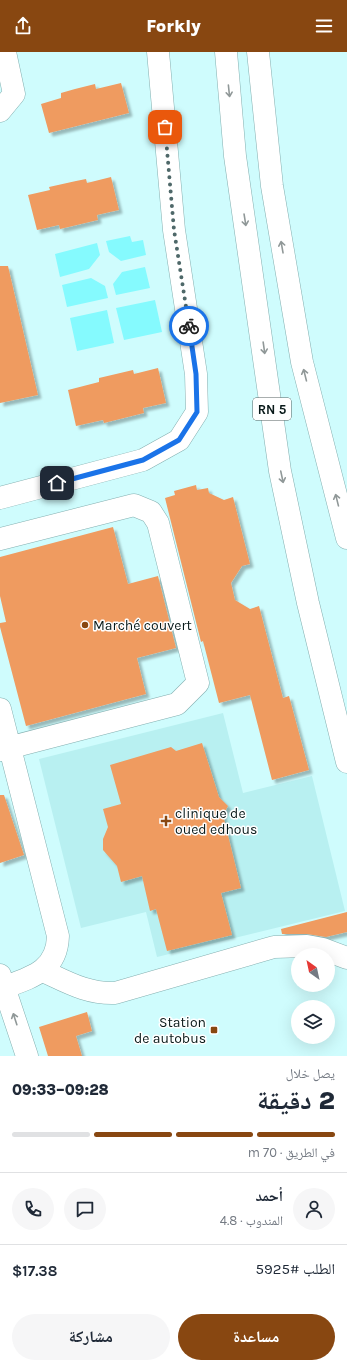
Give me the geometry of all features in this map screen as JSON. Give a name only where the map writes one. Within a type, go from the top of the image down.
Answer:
[{"type":"street","points":[[0,111],[14,94],[5,52]]},
{"type":"street","points":[[0,498],[143,460],[179,440],[197,412],[196,374],[174,230],[158,52]]},
{"type":"street","name":"RN 5","points":[[226,52],[235,156],[280,471],[308,603],[347,762]]},
{"type":"street","name":"RN 5","points":[[258,52],[272,186],[302,362],[347,538]]},
{"type":"street","points":[[0,539],[134,505],[151,512],[158,523],[198,683],[177,704],[5,749]]},
{"type":"street","points":[[0,709],[5,749],[58,936],[58,948],[53,959],[43,971],[2,981],[27,1056]]},
{"type":"street","points":[[43,971],[84,990],[99,993],[115,993],[274,947],[307,946],[344,954]]},
{"type":"shaded area","points":[[130,236],[132,242],[143,240],[146,255],[121,261],[109,252],[106,241]]},
{"type":"shaded area","points":[[97,243],[100,255],[89,269],[60,277],[55,254]]},
{"type":"shaded area","points":[[145,267],[150,288],[116,295],[113,284],[122,272]]},
{"type":"shaded area","points":[[91,278],[105,286],[108,298],[67,307],[62,285]]},
{"type":"shaded area","points":[[155,300],[162,332],[124,340],[116,308]]},
{"type":"shaded area","points":[[107,310],[114,343],[77,351],[70,318]]},
{"type":"shaded area","points":[[223,713],[243,793],[312,776],[345,911],[157,957],[146,912],[81,928],[39,759]]},
{"type":"building","points":[[121,83],[129,113],[49,133],[41,104],[61,98],[61,93],[75,89],[95,84],[96,89]]},
{"type":"building","points":[[111,177],[119,210],[97,215],[98,220],[60,229],[59,225],[37,230],[28,195],[50,190],[49,187],[76,181],[86,179],[87,183]]},
{"type":"building","points":[[0,266],[8,266],[38,395],[0,403]]},
{"type":"building","points":[[158,368],[166,403],[143,408],[144,413],[104,423],[103,420],[76,426],[68,390],[99,382],[99,378],[133,370],[134,374]]},
{"type":"building","points":[[196,485],[197,490],[208,488],[209,493],[224,500],[233,497],[250,564],[242,566],[231,583],[235,600],[250,609],[259,606],[283,698],[289,696],[309,770],[272,780],[250,695],[219,703],[203,641],[201,642],[165,498],[175,495],[174,491]]},
{"type":"building","name":"Marché couvert","points":[[113,527],[128,584],[158,576],[176,648],[137,658],[146,694],[26,726],[0,627],[0,623],[6,622],[0,596],[0,557]]},
{"type":"building","name":"clinique de oued edhous","points":[[202,743],[219,797],[228,806],[223,815],[241,888],[221,893],[232,935],[167,951],[156,909],[150,911],[142,876],[121,882],[117,866],[103,850],[103,839],[108,827],[103,809],[121,804],[110,765],[171,747],[176,751]]},
{"type":"building","points":[[0,795],[4,795],[24,855],[0,863]]},
{"type":"building","points":[[347,912],[347,932],[326,937],[307,934],[282,934],[281,929]]},
{"type":"building","points":[[87,1012],[92,1031],[76,1036],[82,1056],[48,1056],[39,1027]]},
{"type":"way so far","points":[[165,127],[174,230],[189,326]]},
{"type":"place","name":"Marché couvert","points":[[85,625]]},
{"type":"place","name":"clinique de oued edhous","points":[[166,821]]},
{"type":"place","name":"Station de autobus","points":[[214,1030]]},
{"type":"route","points":[[57,483],[143,460],[179,440],[197,412],[196,374],[189,326]]}]
